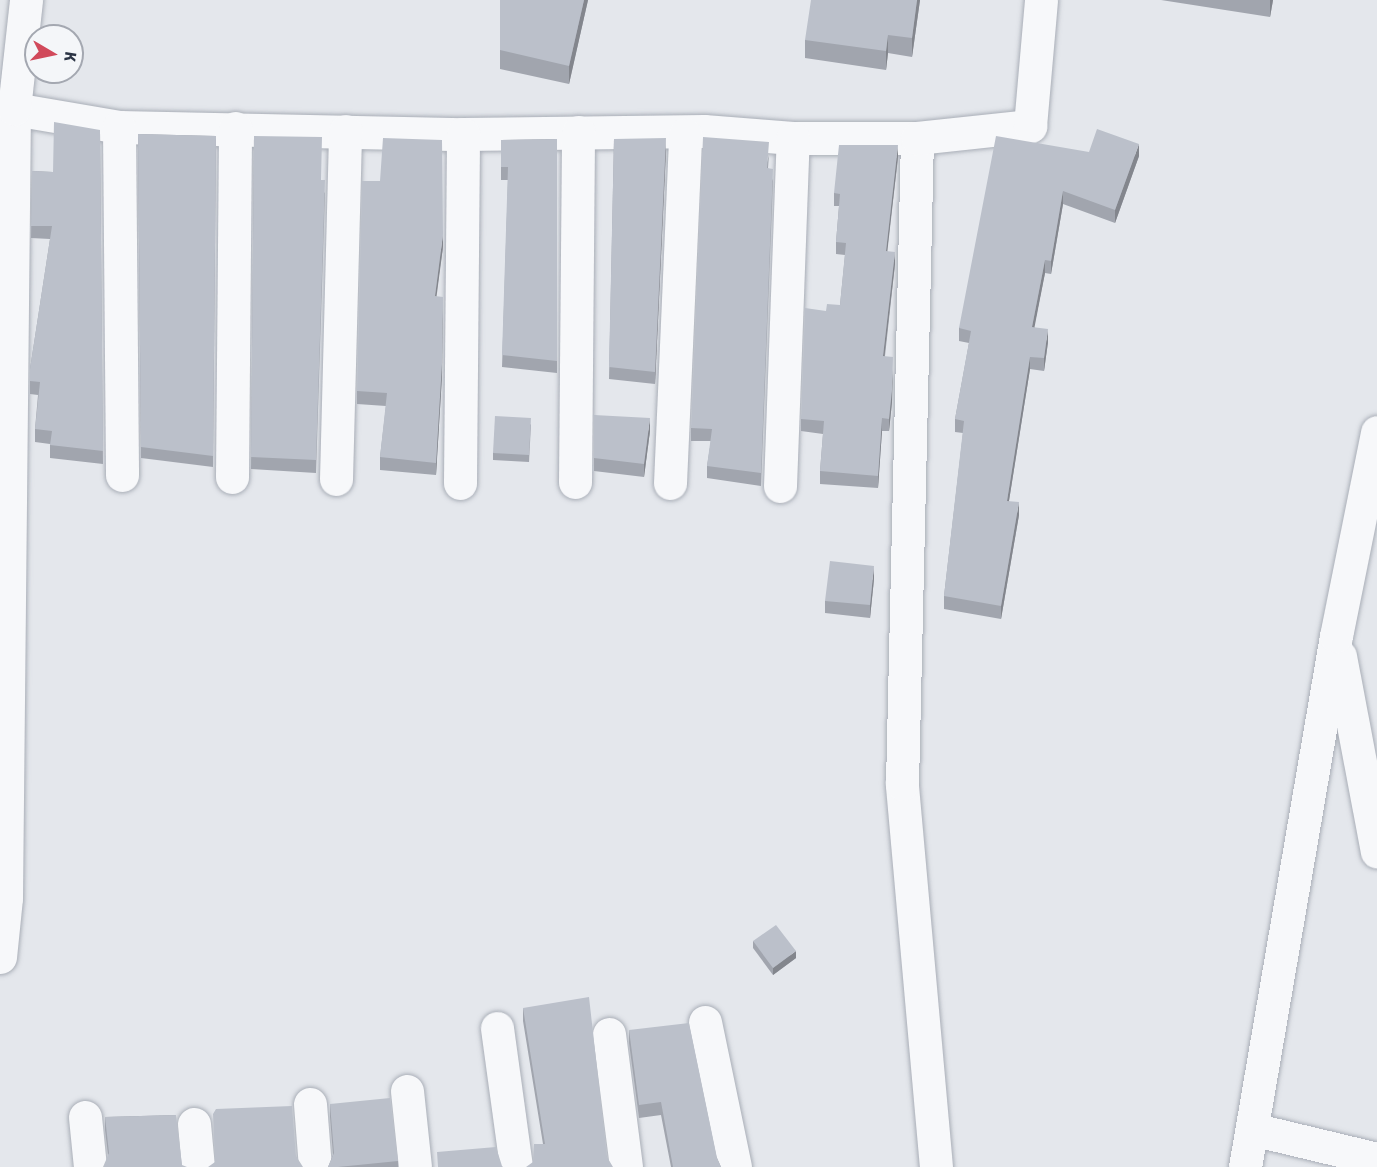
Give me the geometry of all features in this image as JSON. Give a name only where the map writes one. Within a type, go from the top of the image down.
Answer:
[{"type":"street","points":[[0,957],[3,898],[14,109],[26,0]]},
{"type":"street","points":[[14,109],[119,127],[463,134],[578,132],[685,134],[704,131],[793,138],[917,138],[1030,126],[1041,0]]},
{"type":"street","points":[[119,127],[122,475]]},
{"type":"street","points":[[232,477],[235,128]]},
{"type":"street","points":[[336,479],[345,131]]},
{"type":"street","points":[[575,482],[578,132]]},
{"type":"street","points":[[460,483],[463,134]]},
{"type":"street","points":[[670,483],[685,134]]},
{"type":"street","points":[[780,486],[793,138]]},
{"type":"street","points":[[917,138],[902,784],[932,1166]]},
{"type":"street","points":[[1245,1167],[1336,636],[1377,432]]},
{"type":"street","points":[[1336,636],[1377,852]]},
{"type":"street","points":[[705,1022],[735,1167]]},
{"type":"street","points":[[497,1028],[516,1167]]},
{"type":"street","points":[[609,1034],[626,1167]]},
{"type":"street","points":[[407,1091],[415,1167]]},
{"type":"street","points":[[310,1104],[315,1167]]},
{"type":"street","points":[[85,1117],[90,1167]]},
{"type":"street","points":[[194,1124],[198,1167]]},
{"type":"street","points":[[1252,1129],[1365,1161]]},
{"type":"building","points":[[500,0],[584,0],[569,66],[500,50]]},
{"type":"building","points":[[811,0],[917,0],[912,38],[888,35],[886,51],[805,40]]},
{"type":"building","points":[[54,122],[100,130],[103,451],[50,445],[52,431],[35,429],[40,382],[30,381],[30,369],[52,226],[31,226],[32,171],[53,172]]},
{"type":"building","points":[[1097,129],[1139,144],[1115,210],[1063,191],[1051,261],[1045,260],[1032,327],[1048,329],[1044,358],[1030,357],[1007,501],[1019,502],[1001,606],[944,596],[964,421],[955,419],[971,331],[959,328],[996,136],[1089,152]]},
{"type":"building","points":[[138,134],[216,136],[213,456],[141,447]]},
{"type":"building","points":[[254,136],[322,137],[321,180],[325,180],[316,460],[251,457]]},
{"type":"building","points":[[703,137],[769,142],[767,168],[773,169],[761,473],[707,466],[712,429],[691,428]]},
{"type":"building","points":[[383,138],[442,140],[443,234],[435,296],[443,297],[442,364],[436,463],[380,457],[387,393],[357,391],[362,181],[380,181]]},
{"type":"building","points":[[666,138],[655,372],[609,367],[614,139]]},
{"type":"building","points":[[557,139],[557,361],[502,355],[508,167],[501,167],[501,140]]},
{"type":"building","points":[[839,145],[898,145],[886,251],[895,252],[883,356],[893,357],[892,390],[889,419],[882,418],[878,476],[820,471],[824,421],[801,419],[805,308],[826,311],[827,304],[840,305],[846,243],[836,242],[840,194],[834,193]]},
{"type":"building","points":[[594,415],[650,418],[644,464],[594,458]]},
{"type":"building","points":[[495,416],[531,418],[529,455],[493,453]]},
{"type":"building","points":[[830,561],[874,566],[870,605],[825,601]]},
{"type":"building","points":[[776,925],[796,951],[773,968],[753,941]]},
{"type":"building","points":[[589,997],[607,1157],[613,1167],[526,1167],[533,1162],[534,1144],[545,1144],[523,1008]]},
{"type":"building","points":[[689,1023],[717,1158],[721,1167],[673,1167],[661,1102],[639,1105],[629,1030]]},
{"type":"building","points":[[390,1098],[398,1161],[328,1167],[334,1153],[330,1104]]},
{"type":"building","points":[[292,1106],[296,1156],[303,1167],[208,1167],[215,1162],[213,1114],[216,1109]]},
{"type":"building","points":[[176,1115],[182,1165],[187,1167],[103,1167],[109,1153],[105,1117]]},
{"type":"building","points":[[496,1147],[503,1167],[438,1167],[437,1152]]}]
